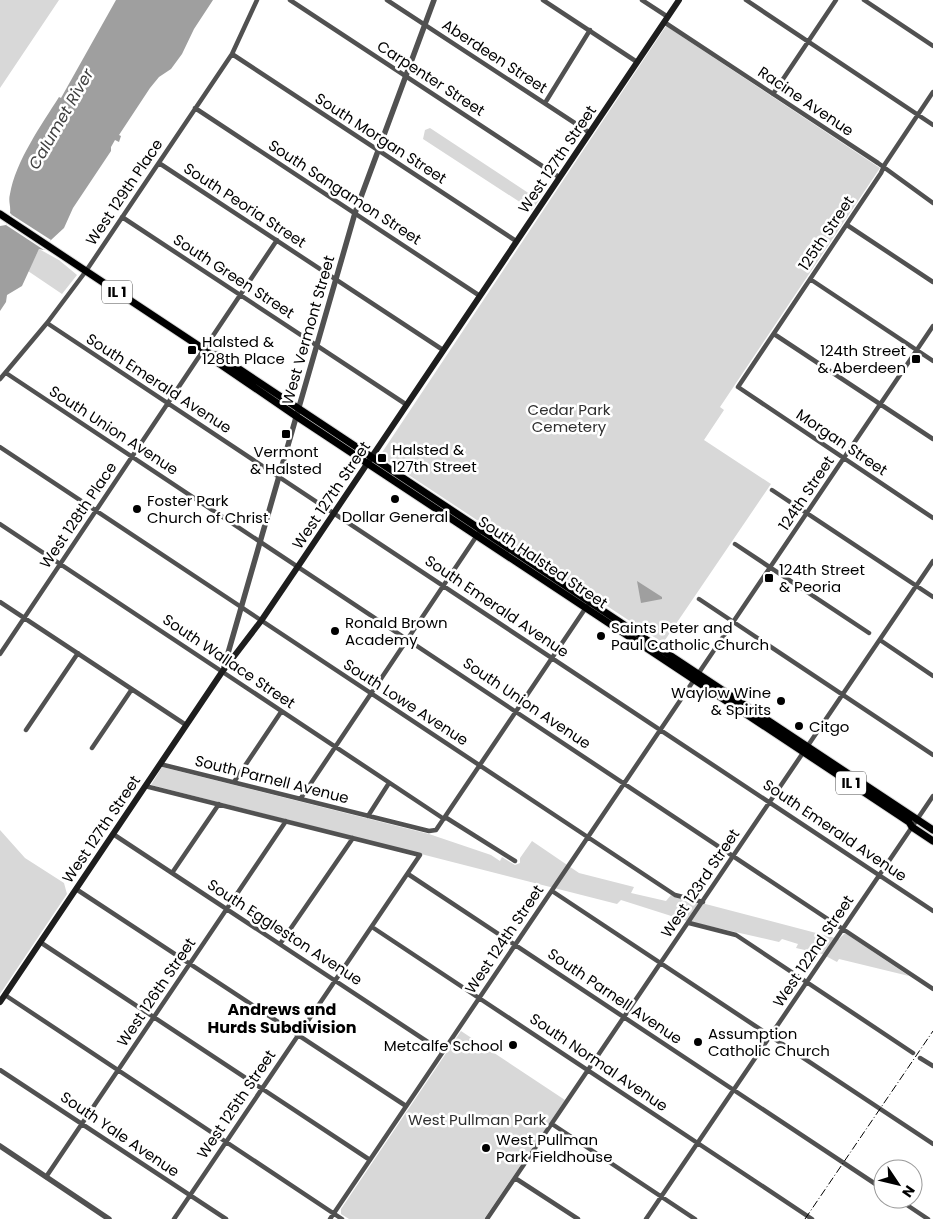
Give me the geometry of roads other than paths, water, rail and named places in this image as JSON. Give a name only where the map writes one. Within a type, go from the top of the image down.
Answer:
[{"type":"main road","name":"West 127th Street","points":[[0,1002],[222,672],[261,621],[298,567],[679,0]]},
{"type":"main road","name":"South Halsted Street","points":[[0,214],[213,355],[218,355],[299,408],[370,460]]},
{"type":"main road","name":"South Halsted Street","points":[[213,355],[214,360],[296,416],[370,460],[806,749],[933,830]]},
{"type":"main road","name":"South Halsted Street","points":[[806,749],[933,841]]},
{"type":"street","name":"West 129th Place","points":[[0,379],[47,323],[86,271],[232,54],[257,0]]},
{"type":"street","name":"Carpenter Street","points":[[290,0],[560,177]]},
{"type":"street","name":"Aberdeen Street","points":[[387,0],[590,132]]},
{"type":"street","name":"West Vermont Street","points":[[222,672],[243,607],[355,213],[434,0]]},
{"type":"street","points":[[543,0],[637,62]]},
{"type":"street","name":"Racine Avenue","points":[[642,0],[773,94],[933,203]]},
{"type":"street","points":[[746,0],[933,125]]},
{"type":"street","points":[[773,94],[836,0]]},
{"type":"street","points":[[864,0],[933,46]]},
{"type":"street","points":[[545,103],[590,30]]},
{"type":"street","name":"South Morgan Street","points":[[232,54],[516,242]]},
{"type":"street","name":"125th Street","points":[[738,387],[847,225],[933,92]]},
{"type":"street","name":"South Sangamon Street","points":[[196,108],[480,296]]},
{"type":"street","name":"South Peoria Street","points":[[159,163],[443,350]]},
{"type":"street","name":"South Green Street","points":[[122,217],[407,405]]},
{"type":"street","points":[[847,225],[933,282]]},
{"type":"street","name":"West 128th Place","points":[[0,654],[277,240]]},
{"type":"street","points":[[810,279],[933,361]]},
{"type":"street","name":"South Emerald Avenue","points":[[47,323],[933,911]]},
{"type":"street","name":"124th Street","points":[[698,677],[933,326]]},
{"type":"street","points":[[774,334],[933,439]]},
{"type":"street","name":"South Union Avenue","points":[[6,373],[933,989]]},
{"type":"street","name":"Morgan Street","points":[[738,387],[933,518]]},
{"type":"street","name":"South Lowe Avenue","points":[[0,447],[675,895],[703,902]]},
{"type":"street","points":[[772,490],[933,597]]},
{"type":"street","name":"South Wallace Street","points":[[0,524],[335,748],[515,861]]},
{"type":"street","points":[[301,798],[480,532]]},
{"type":"street","points":[[735,544],[869,634]]},
{"type":"street","name":"West 123rd Street","points":[[487,1219],[933,561]]},
{"type":"street","points":[[698,599],[933,755]]},
{"type":"street","points":[[0,602],[186,725]]},
{"type":"street","points":[[444,818],[589,604]]},
{"type":"street","points":[[880,640],[933,676]]},
{"type":"street","points":[[26,730],[78,653]]},
{"type":"street","name":"West 124th Street","points":[[330,1219],[698,677]]},
{"type":"street","points":[[92,748],[132,689]]},
{"type":"street","points":[[234,782],[281,712]]},
{"type":"street","name":"South Parnell Avenue","points":[[160,764],[429,831],[436,830],[444,818]]},
{"type":"street","points":[[368,816],[389,783]]},
{"type":"street","points":[[146,786],[353,838],[280,944]]},
{"type":"street","name":"West 122nd Street","points":[[646,1219],[933,796]]},
{"type":"street","points":[[172,873],[218,804]]},
{"type":"street","name":"West 126th Street","points":[[46,1177],[286,821]]},
{"type":"street","name":"South Eggleston Avenue","points":[[113,834],[443,1052]]},
{"type":"street","name":"West 125th Street","points":[[174,1219],[420,855],[353,838]]},
{"type":"street","name":"South Parnell Avenue","points":[[408,874],[873,1182]]},
{"type":"street","points":[[76,889],[406,1106]]},
{"type":"street","points":[[552,891],[933,1144]]},
{"type":"street","points":[[688,923],[736,935],[914,1053]]},
{"type":"street","name":"South Normal Avenue","points":[[372,927],[812,1219]]},
{"type":"street","points":[[40,942],[370,1160]]},
{"type":"street","points":[[5,995],[342,1219]]},
{"type":"street","points":[[920,1058],[933,1066]]},
{"type":"street","name":"South Yale Avenue","points":[[0,1070],[226,1219]]},
{"type":"street","points":[[552,1124],[695,1219]]},
{"type":"street","points":[[0,1146],[109,1219]]},
{"type":"street","points":[[515,1178],[578,1219]]},
{"type":"street","points":[[913,1209],[928,1219]]},
{"type":"water","name":"Calumet River","points":[[116,0],[213,0],[194,29],[182,54],[171,69],[159,77],[150,88],[119,135],[121,136],[119,142],[115,140],[111,151],[73,208],[64,228],[51,240],[44,250],[39,249],[22,286],[7,295],[6,302],[0,311],[0,226],[6,225],[12,215],[10,213],[9,197],[17,169],[59,97],[61,98]]},
{"type":"water","points":[[637,581],[662,597],[662,599],[641,603]]},
{"type":"railway","points":[[805,1219],[933,1031]]},
{"type":"place","name":"Halsted & 128th Place","points":[[192,350]]},
{"type":"place","name":"124th Street & Aberdeen","points":[[916,359]]},
{"type":"place","name":"Vermont & Halsted","points":[[286,434]]},
{"type":"place","name":"Halsted & 127th Street","points":[[382,458]]},
{"type":"place","name":"Dollar General","points":[[395,499]]},
{"type":"place","name":"Foster Park Church of Christ","points":[[137,509]]},
{"type":"place","name":"124th Street & Peoria","points":[[769,578]]},
{"type":"place","name":"Ronald Brown Academy","points":[[335,631]]},
{"type":"place","name":"Saints Peter and Paul Catholic Church","points":[[601,636]]},
{"type":"place","name":"Waylow Wine & Spirits","points":[[781,701]]},
{"type":"place","name":"Citgo","points":[[799,726]]},
{"type":"place","name":"Assumption Catholic Church","points":[[698,1042]]},
{"type":"place","name":"Metcalfe School","points":[[513,1045]]},
{"type":"place","name":"West Pullman Park Fieldhouse","points":[[486,1148]]},
{"type":"district","name":"Andrews and Hurds Subdivision","points":[[282,1018]]},
{"type":"park label","name":"Cedar Park Cemetery","points":[[569,418]]},
{"type":"park label","name":"West Pullman Park","points":[[477,1119]]}]
